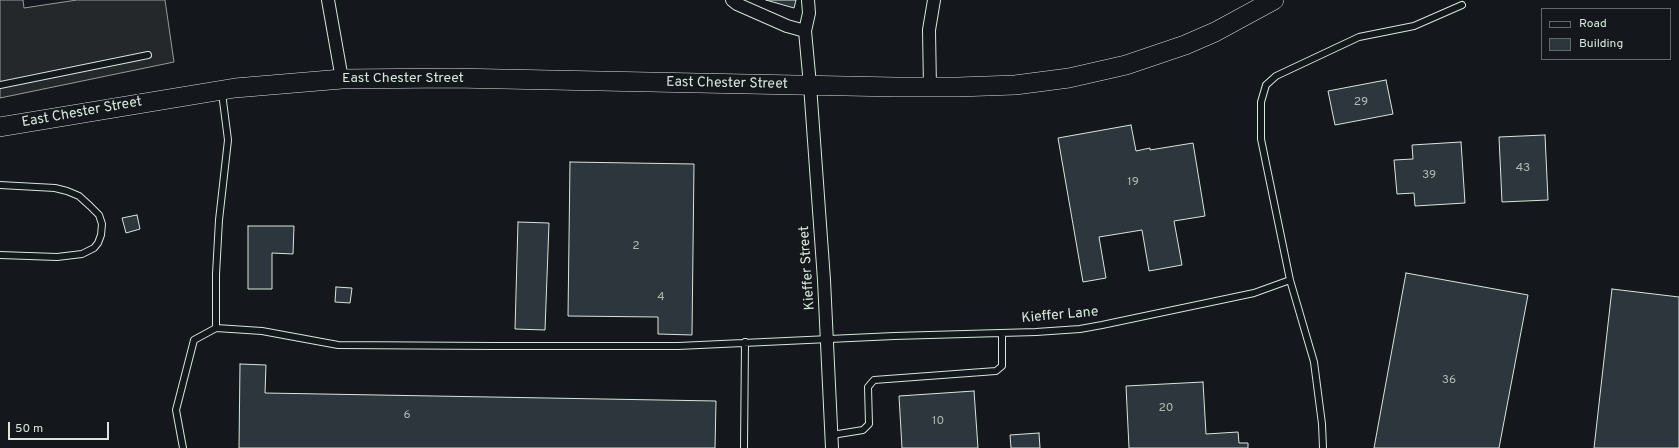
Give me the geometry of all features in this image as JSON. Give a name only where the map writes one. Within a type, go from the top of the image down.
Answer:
[{"type":"main road","name":"East Chester Street","points":[[0,127],[222,90],[342,78],[453,78],[930,88],[987,87],[1028,84],[1112,69],[1185,45],[1215,32],[1274,0]]},
{"type":"street","points":[[328,0],[342,78]]},
{"type":"street","points":[[732,0],[737,4],[787,26],[805,31]]},
{"type":"street","name":"Kieffer Street","points":[[808,0],[809,13],[805,31],[827,339],[832,448]]},
{"type":"street","points":[[930,88],[930,30],[934,0]]},
{"type":"lane","points":[[1323,448],[1322,424],[1314,362],[1290,280],[1261,139],[1261,102],[1266,85],[1276,76],[1359,37],[1414,26],[1462,5]]},
{"type":"lane","points":[[0,85],[148,55]]},
{"type":"lane","points":[[183,448],[176,410],[194,340],[216,328],[216,274],[219,220],[228,140],[222,90]]},
{"type":"lane","points":[[0,185],[55,188],[67,191],[79,196],[100,215],[102,224],[101,235],[98,243],[94,248],[82,254],[57,257],[0,255]]},
{"type":"lane","name":"Kieffer Lane","points":[[216,328],[262,331],[338,345],[678,346],[745,342],[1002,333],[1080,329],[1102,325],[1254,293],[1290,280]]},
{"type":"lane","points":[[832,434],[863,430],[869,424],[868,387],[874,380],[996,371],[1002,366],[1002,333]]},
{"type":"lane","points":[[744,448],[745,342]]},
{"type":"shaded area","points":[[0,0],[23,0],[24,8],[77,0],[165,0],[174,62],[0,98]]},
{"type":"building","points":[[766,0],[796,0],[794,8]]},
{"type":"building","points":[[1386,80],[1393,114],[1335,125],[1328,91]]},
{"type":"building","points":[[1131,125],[1136,151],[1193,143],[1205,216],[1174,221],[1182,265],[1149,271],[1142,230],[1099,237],[1106,278],[1083,282],[1058,138]]},
{"type":"building","points":[[1545,135],[1548,200],[1502,202],[1499,137]]},
{"type":"building","points":[[1461,142],[1465,203],[1415,206],[1414,193],[1397,194],[1394,160],[1413,159],[1412,145]]},
{"type":"building","points":[[570,162],[694,164],[692,335],[658,334],[658,317],[568,316]]},
{"type":"building","points":[[137,215],[140,229],[126,233],[122,218]]},
{"type":"building","points":[[518,222],[549,223],[545,330],[515,329]]},
{"type":"building","points":[[248,226],[294,226],[293,254],[272,253],[272,289],[248,289]]},
{"type":"building","points":[[1406,273],[1528,295],[1499,448],[1374,448]]},
{"type":"building","points":[[336,287],[352,288],[350,303],[335,302]]},
{"type":"building","points":[[1612,289],[1679,297],[1679,448],[1594,448]]},
{"type":"building","points":[[240,364],[266,365],[265,393],[716,401],[715,448],[239,448]]},
{"type":"building","points":[[1203,382],[1206,434],[1238,432],[1239,443],[1248,443],[1248,448],[1129,448],[1126,386]]},
{"type":"building","points":[[974,391],[978,448],[902,448],[899,396]]},
{"type":"building","points":[[1039,433],[1040,448],[1011,448],[1010,435]]}]
